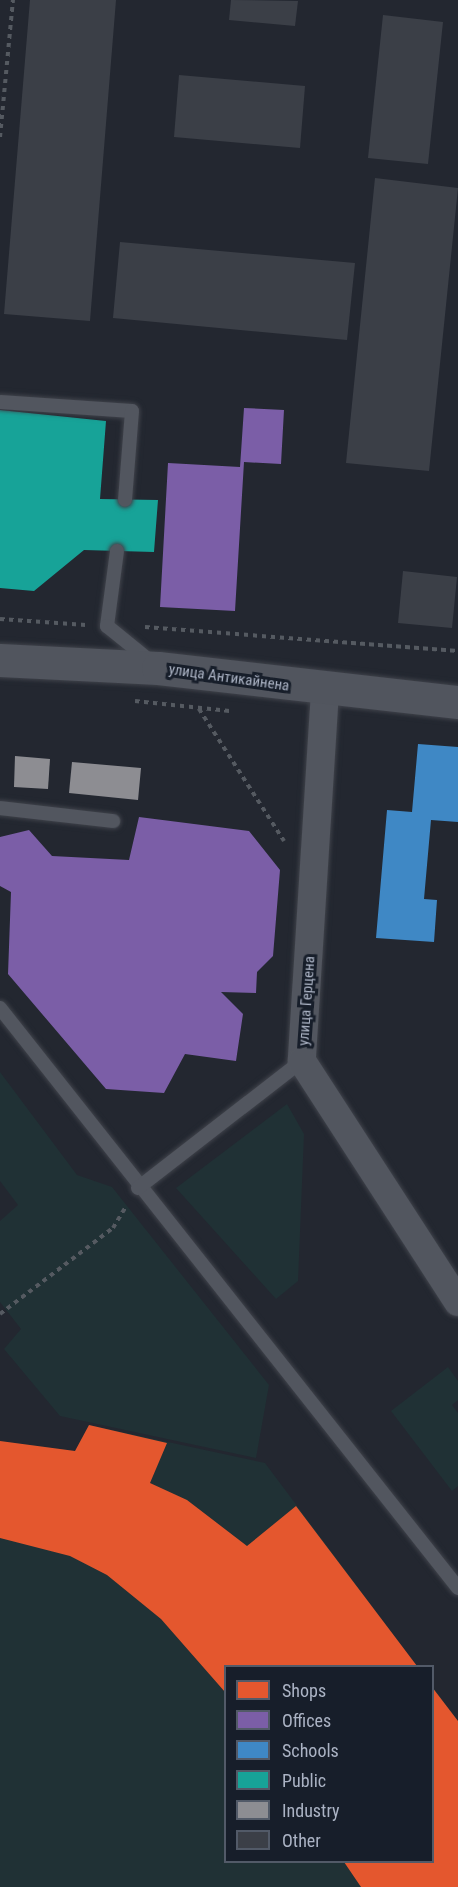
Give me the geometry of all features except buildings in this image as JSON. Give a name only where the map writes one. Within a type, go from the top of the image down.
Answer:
[{"type":"main road","name":"улица Антикайнена","points":[[0,660],[158,668],[325,691],[458,702]]},
{"type":"street","name":"улица Герцена","points":[[325,691],[302,1061],[458,1302]]},
{"type":"lane","points":[[0,402],[132,411],[125,500]]},
{"type":"lane","points":[[117,551],[107,626],[158,668]]},
{"type":"lane","points":[[0,808],[113,821]]},
{"type":"lane","points":[[0,1008],[138,1188],[458,1588]]},
{"type":"lane","points":[[138,1188],[302,1061]]},
{"type":"path","points":[[0,137],[14,0]]},
{"type":"path","points":[[0,619],[458,651]]},
{"type":"path","points":[[128,701],[232,711]]},
{"type":"path","points":[[198,708],[292,852]]},
{"type":"path","points":[[0,1314],[113,1228]]},
{"type":"shaded area","points":[[0,1072],[77,1175],[112,1187],[269,1385],[256,1458],[60,1416],[4,1349],[21,1329],[0,1302],[0,1221],[18,1205],[0,1181]]},
{"type":"shaded area","points":[[287,1104],[304,1134],[298,1281],[276,1299],[176,1188]]},
{"type":"shaded area","points":[[448,1367],[458,1381],[458,1400],[452,1405],[458,1413],[458,1486],[452,1491],[391,1411]]},
{"type":"shaded area","points":[[89,1425],[265,1463],[416,1665],[224,1665],[224,1863],[434,1863],[434,1688],[458,1721],[458,1887],[0,1887],[0,1441],[75,1451]]}]
